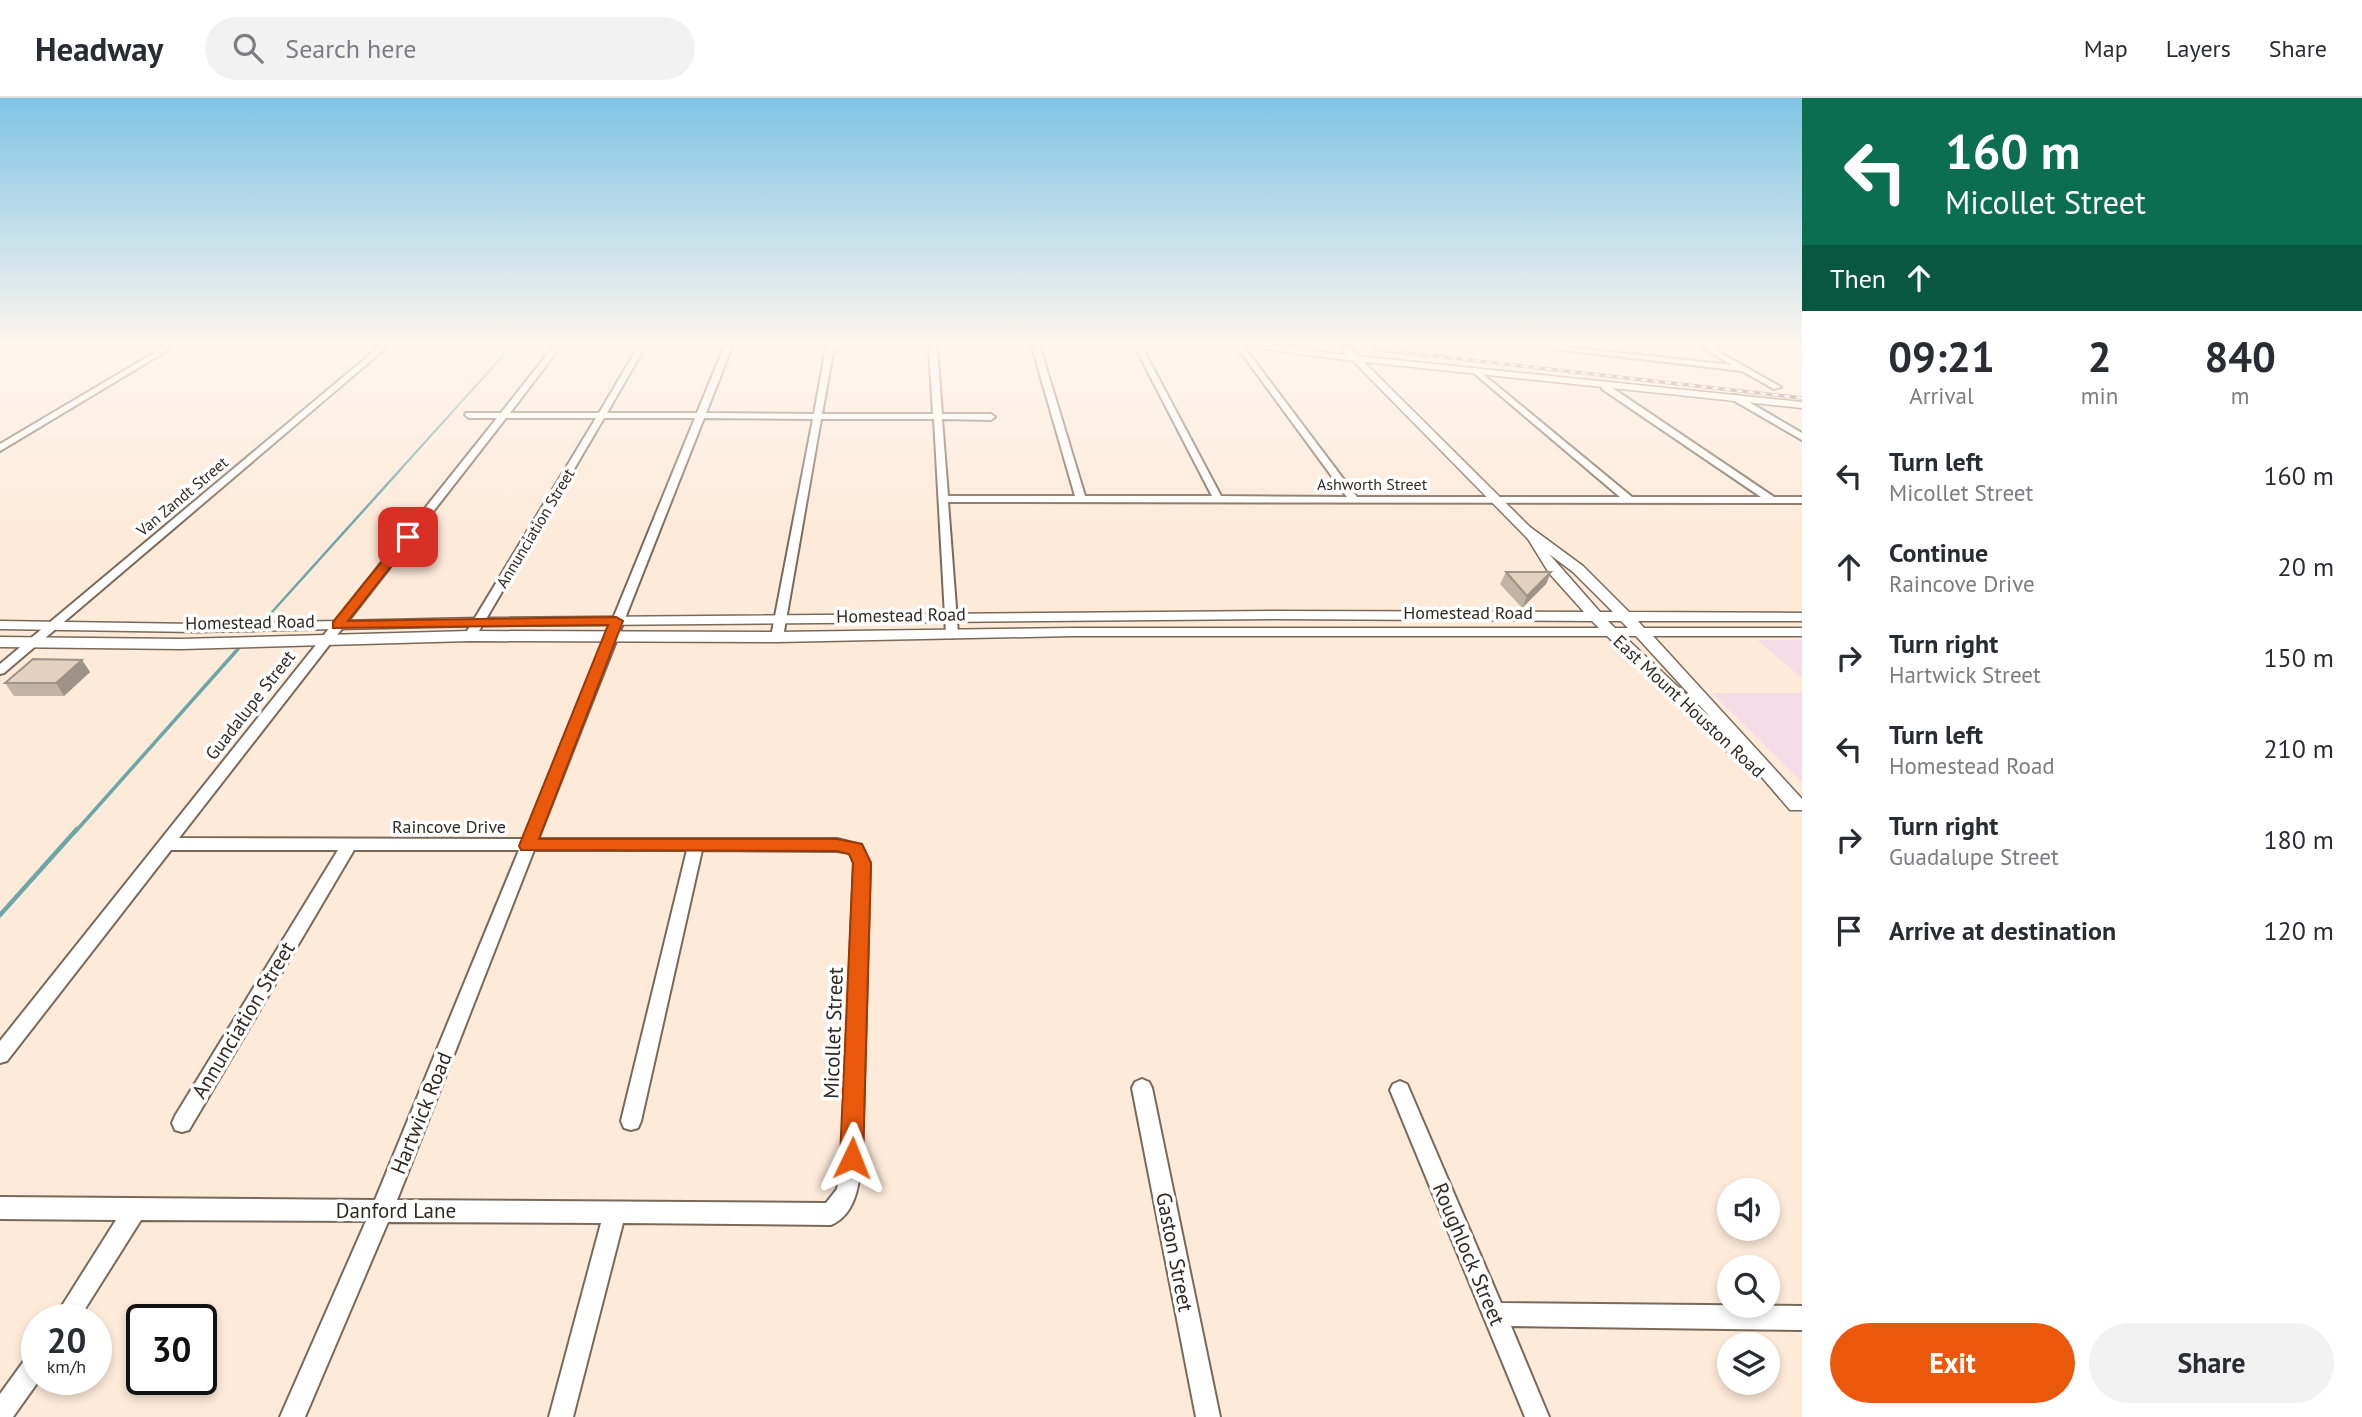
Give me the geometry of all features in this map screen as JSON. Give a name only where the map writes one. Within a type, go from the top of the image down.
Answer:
[{"type":"main road","name":"East Mount Houston Road","points":[[1404,409],[1533,537],[1578,569],[1640,631],[1799,808]]},
{"type":"main road","name":"East Mount Houston Road","points":[[1533,537],[1549,567],[1654,677],[1799,808]]},
{"type":"main road","points":[[1274,615],[1283,632]]},
{"type":"main road","points":[[1422,616],[1435,631]]},
{"type":"main road","name":"Homestead Road","points":[[0,642],[181,643],[470,636],[610,636],[777,629],[951,626],[1100,617],[1802,617]]},
{"type":"main road","points":[[1100,617],[1109,632]]},
{"type":"main road","name":"Homestead Road","points":[[0,625],[196,628],[616,621],[777,629]]},
{"type":"main road","name":"Homestead Road","points":[[951,626],[1109,632],[1802,632]]},
{"type":"main road","points":[[181,643],[196,628]]},
{"type":"main road","points":[[1654,677],[1684,677]]},
{"type":"street","points":[[0,448],[66,409]]},
{"type":"street","name":"Van Zandt Street","points":[[0,670],[311,409]]},
{"type":"street","name":"Guadalupe Street","points":[[0,1055],[510,409]]},
{"type":"street","name":"Annunciation Street","points":[[470,636],[606,409]]},
{"type":"street","points":[[616,621],[703,409]]},
{"type":"street","points":[[777,629],[820,409]]},
{"type":"street","points":[[937,409],[951,626]]},
{"type":"street","points":[[1054,409],[1081,499]]},
{"type":"street","points":[[1170,409],[1218,499]]},
{"type":"street","points":[[1286,409],[1354,499]]},
{"type":"street","points":[[1521,409],[1630,500]]},
{"type":"street","points":[[1637,409],[1772,500]]},
{"type":"street","points":[[1754,409],[1802,437]]},
{"type":"street","points":[[469,415],[819,414],[991,417]]},
{"type":"street","name":"Ashworth Street","points":[[943,499],[1802,500]]},
{"type":"street","name":"Hartwick Road","points":[[292,1417],[382,1210],[616,621]]},
{"type":"street","name":"Raincove Drive","points":[[166,844],[816,845]]},
{"type":"street","name":"Annunciation Street","points":[[181,1123],[349,845]]},
{"type":"street","points":[[631,1121],[695,845]]},
{"type":"street","name":"Micollet Street","points":[[791,1213],[831,1214],[847,1193],[852,1158],[862,863],[856,849],[816,845]]},
{"type":"street","name":"Gaston Street","points":[[1142,1088],[1208,1417]]},
{"type":"street","name":"Roughlock Street","points":[[1400,1090],[1537,1417]]},
{"type":"street","name":"Danford Lane","points":[[0,1208],[791,1213]]},
{"type":"street","points":[[74,1304],[135,1210]]},
{"type":"street","points":[[561,1417],[615,1211]]},
{"type":"street","points":[[1494,1314],[1802,1318]]},
{"type":"street","points":[[0,1415],[21,1385]]},
{"type":"shaded area","points":[[1757,640],[1802,640],[1802,678]]},
{"type":"shaded area","points":[[1712,693],[1802,693],[1802,782]]},
{"type":"building","points":[[1506,572],[1551,572],[1527,596]]},
{"type":"building","points":[[33,659],[82,660],[56,683],[5,683]]},
{"type":"waterway","points":[[399,471],[455,409]]},
{"type":"waterway","points":[[263,622],[400,470]]},
{"type":"waterway","points":[[76,831],[238,649]]},
{"type":"waterway","points":[[0,915],[77,829]]},
{"type":"route","points":[[408,537],[338,625],[616,621],[527,846],[837,845],[856,849],[862,863],[852,1158]]}]
